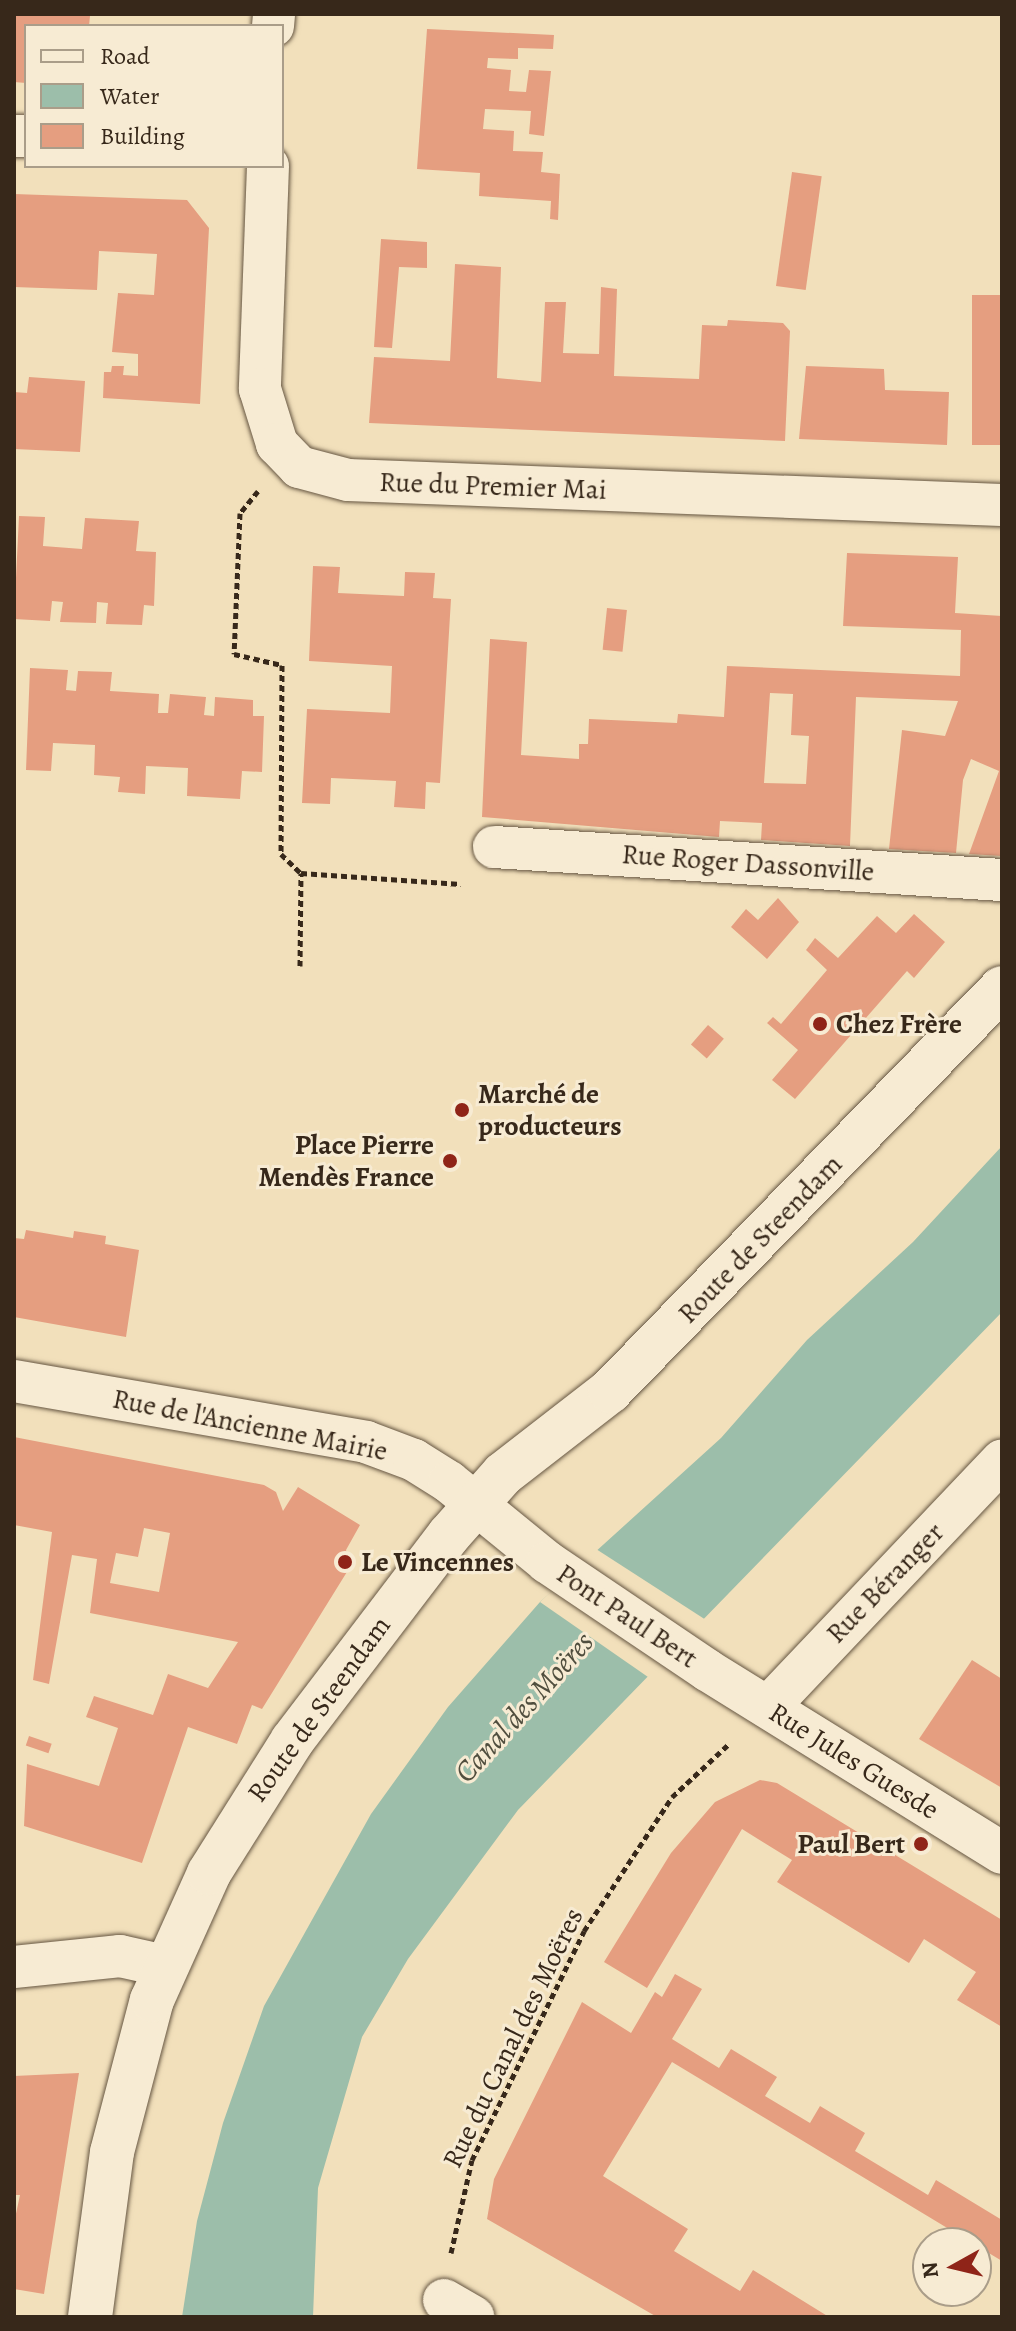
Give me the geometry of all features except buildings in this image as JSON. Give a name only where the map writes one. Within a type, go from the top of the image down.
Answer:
[{"type":"street","points":[[268,168],[260,389],[269,427],[286,457]]},
{"type":"street","name":"Rue du Premier Mai","points":[[286,457],[313,473],[348,480],[1002,505]]},
{"type":"street","name":"Rue Roger Dassonville","points":[[494,847],[1002,880]]},
{"type":"street","name":"Route de Steendam","points":[[90,2317],[112,2152],[132,2063],[165,1966],[209,1873],[277,1763],[475,1503],[524,1455],[626,1376],[1002,988]]},
{"type":"street","name":"Rue de l'Ancienne Mairie","points":[[14,1381],[366,1442],[433,1471],[547,1562]]},
{"type":"street","name":"Rue Béranger","points":[[768,1707],[1002,1460]]},
{"type":"street","name":"Pont Paul Bert","points":[[547,1562],[707,1670]]},
{"type":"street","name":"Rue Jules Guesde","points":[[707,1670],[1002,1853]]},
{"type":"street","points":[[14,1967],[120,1956],[165,1966]]},
{"type":"path","points":[[286,457],[240,513],[234,654],[282,665],[281,854],[301,873],[475,885],[494,847]]},
{"type":"path","points":[[300,966],[301,873]]},
{"type":"path","name":"Rue du Canal des Moëres","points":[[458,2308],[459,2204],[472,2160],[584,1931],[672,1797],[768,1707]]},
{"type":"water","name":"Canal des Moëres","points":[[1002,1146],[1002,1312],[518,1810],[408,1959],[362,2037],[318,2188],[313,2317],[182,2317],[197,2221],[223,2123],[264,2006],[371,1814],[448,1707],[540,1602],[721,1438],[807,1340],[913,1242]]},
{"type":"pier","points":[[596,1549],[706,1620],[648,1677],[540,1602]]},
{"type":"place","name":"Chez Frère","points":[[820,1024]]},
{"type":"place","name":"Marché de producteurs","points":[[462,1110]]},
{"type":"place","name":"Place Pierre Mendès France","points":[[450,1161]]},
{"type":"place","name":"Le Vincennes","points":[[345,1562]]},
{"type":"place","name":"Paul Bert","points":[[921,1844]]}]
